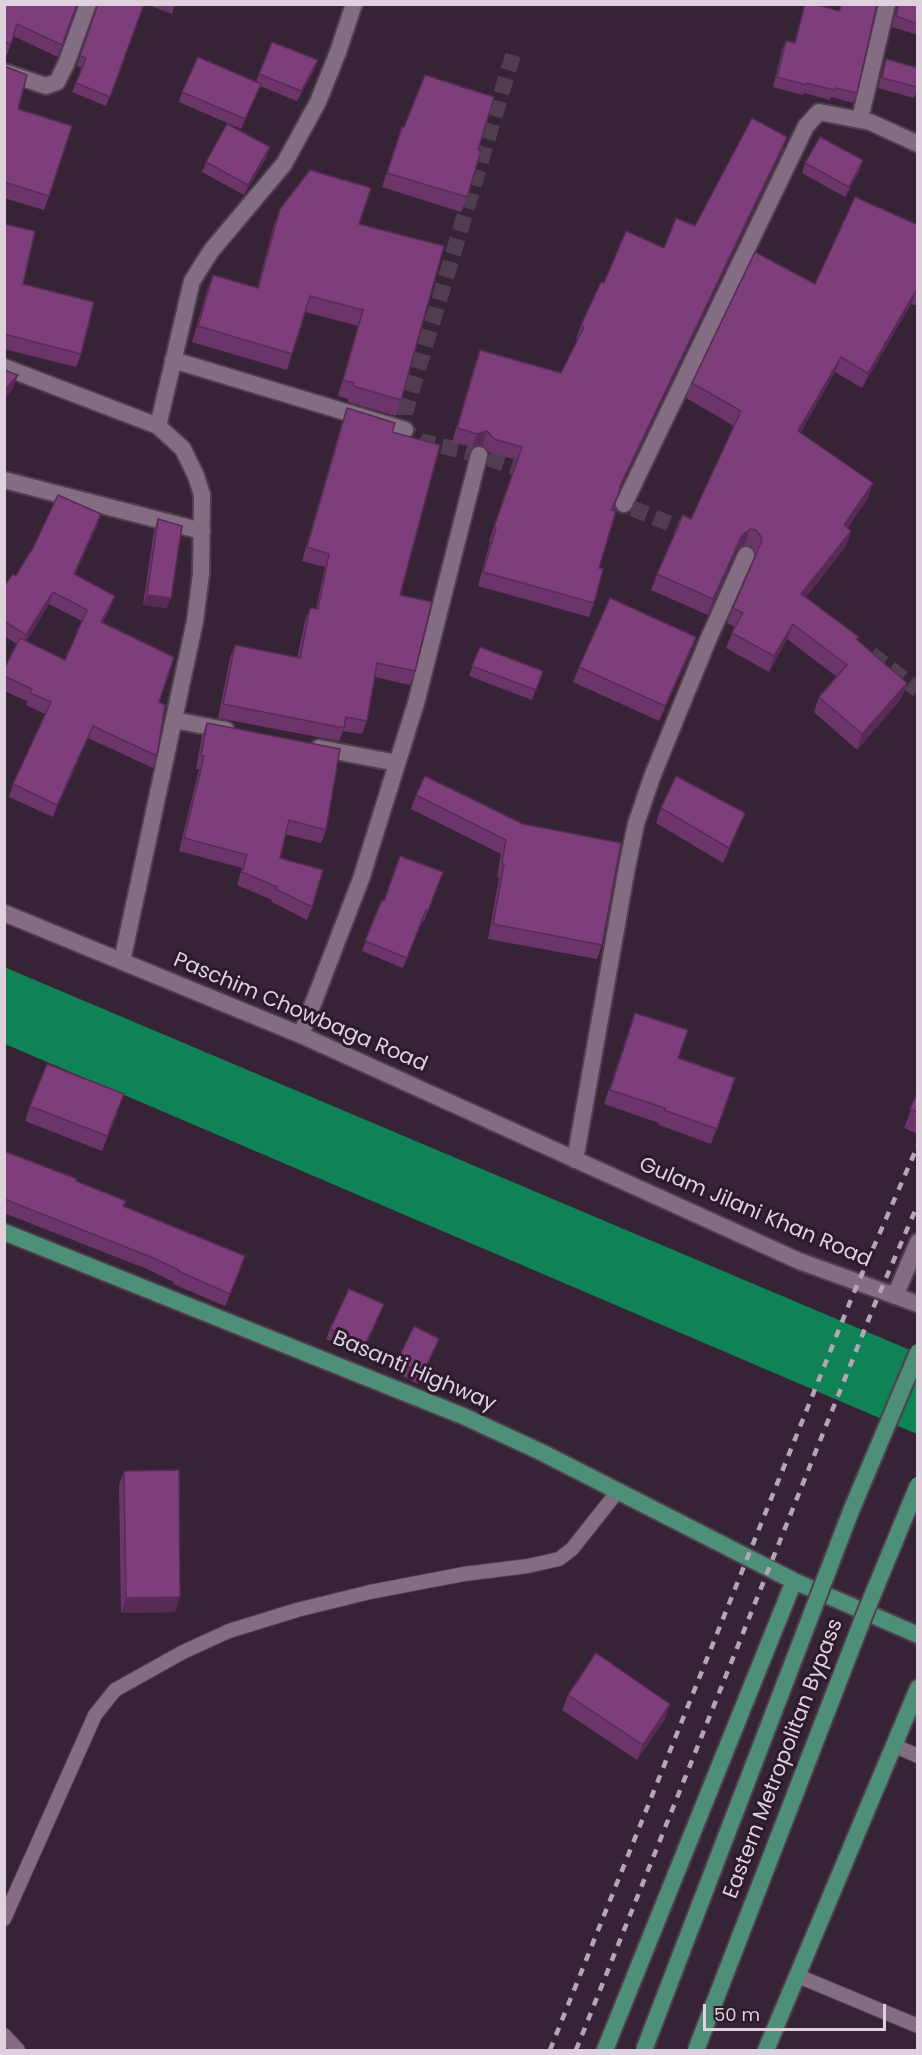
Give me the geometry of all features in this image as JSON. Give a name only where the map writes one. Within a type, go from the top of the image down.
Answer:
[{"type":"main road","name":"Basanti Highway","points":[[4,1232],[463,1416],[541,1452],[794,1581],[918,1635]]},
{"type":"main road","points":[[644,2050],[851,1511],[918,1352]]},
{"type":"main road","name":"Eastern Metropolitan Bypass","points":[[696,2050],[864,1616],[918,1485]]},
{"type":"main road","points":[[604,2050],[794,1581]]},
{"type":"main road","points":[[766,2050],[892,1745],[918,1688]]},
{"type":"street","points":[[4,72],[46,86],[57,82],[88,4]]},
{"type":"street","points":[[158,426],[192,281],[211,251],[284,165],[318,102],[339,52],[354,4]]},
{"type":"street","points":[[860,119],[888,4]]},
{"type":"street","points":[[624,504],[806,126],[819,112],[860,119],[918,144]]},
{"type":"street","points":[[172,360],[405,430]]},
{"type":"street","points":[[4,367],[158,426],[183,449],[202,495],[201,574],[195,621],[122,961]]},
{"type":"street","points":[[301,1035],[361,879],[398,763],[416,703],[479,455]]},
{"type":"street","points":[[4,480],[202,531]]},
{"type":"street","points":[[575,1160],[636,824],[652,777],[703,650],[746,555]]},
{"type":"street","points":[[174,720],[244,734]]},
{"type":"street","points":[[303,745],[398,763]]},
{"type":"street","name":"Paschim Chowbaga Road","points":[[4,913],[301,1035],[575,1160]]},
{"type":"street","name":"Gulam Jilani Khan Road","points":[[575,1160],[799,1260],[918,1304]]},
{"type":"street","points":[[895,1296],[918,1242]]},
{"type":"lane","points":[[4,1919],[95,1715],[115,1690],[174,1657],[229,1631],[297,1610],[370,1592],[452,1576],[528,1566],[559,1559],[572,1550],[618,1491]]},
{"type":"lane","points":[[892,1745],[918,1756]]},
{"type":"lane","points":[[798,1976],[918,2026]]},
{"type":"lane","points":[[4,2035],[18,2050]]},
{"type":"shaded area","points":[[4,967],[917,1353],[917,1434],[5,1044]]},
{"type":"building","points":[[4,4],[77,4],[62,45],[17,24],[11,44],[4,42]]},
{"type":"building","points":[[98,4],[144,4],[110,97],[76,83],[86,58],[80,56]]},
{"type":"building","points":[[805,4],[815,4],[839,11],[842,4],[877,4],[857,93],[807,83],[807,85],[777,77],[786,41],[795,43]]},
{"type":"building","points":[[899,4],[918,4],[918,24],[896,16]]},
{"type":"building","points":[[272,42],[318,60],[301,91],[259,74]]},
{"type":"building","points":[[198,57],[261,84],[245,119],[182,92]]},
{"type":"building","points":[[886,59],[918,68],[917,87],[882,78]]},
{"type":"building","points":[[4,66],[27,75],[18,109],[72,126],[49,196],[4,182]]},
{"type":"building","points":[[425,75],[494,97],[467,197],[387,173],[402,127],[404,127]]},
{"type":"building","points":[[752,118],[787,137],[620,486],[611,510],[616,511],[599,568],[603,569],[594,603],[483,572],[496,528],[494,527],[522,447],[494,439],[487,431],[477,434],[457,428],[480,350],[561,373],[626,231],[664,248],[676,218],[695,226]]},
{"type":"building","points":[[227,124],[270,147],[248,185],[206,162]]},
{"type":"building","points":[[820,137],[863,160],[849,187],[805,163]]},
{"type":"building","points":[[310,170],[371,188],[359,224],[444,246],[401,400],[353,386],[354,383],[343,380],[363,310],[310,296],[292,354],[198,326],[213,275],[258,288],[280,209]]},
{"type":"building","points":[[855,197],[918,225],[918,289],[868,373],[841,357],[798,431],[873,483],[844,525],[851,531],[801,594],[859,637],[856,639],[907,683],[862,734],[819,697],[847,665],[793,624],[774,656],[732,633],[743,613],[733,608],[761,543],[762,538],[756,530],[750,529],[742,535],[713,599],[657,574],[683,515],[691,519],[741,411],[692,383],[755,252],[815,284]]},
{"type":"building","points":[[4,224],[35,231],[23,284],[94,302],[81,354],[4,334]]},
{"type":"building","points":[[4,370],[18,375],[4,391]]},
{"type":"building","points":[[347,408],[395,423],[392,432],[440,445],[400,595],[432,602],[415,671],[377,663],[367,721],[346,717],[344,728],[223,704],[235,645],[300,658],[310,608],[318,609],[329,554],[307,547]]},
{"type":"building","points":[[58,495],[101,514],[74,574],[115,596],[101,622],[174,657],[159,702],[165,705],[157,756],[93,726],[57,805],[13,784],[51,702],[30,693],[32,689],[4,676],[4,669],[20,638],[65,660],[87,610],[53,592],[26,635],[4,621],[4,586],[13,574],[16,576],[31,552]]},
{"type":"building","points":[[158,519],[182,526],[171,598],[147,595]]},
{"type":"building","points":[[610,598],[696,637],[665,706],[579,667]]},
{"type":"building","points":[[480,647],[543,671],[536,690],[472,666]]},
{"type":"building","points":[[207,723],[340,749],[326,830],[289,820],[280,858],[323,870],[312,907],[276,889],[277,887],[242,872],[247,855],[184,838],[204,756],[201,756]]},
{"type":"building","points":[[425,776],[523,824],[621,843],[602,945],[493,924],[506,840],[416,795]]},
{"type":"building","points":[[676,776],[745,813],[729,848],[661,808]]},
{"type":"building","points":[[400,856],[443,872],[407,958],[365,941],[382,900],[384,901]]},
{"type":"building","points":[[635,1013],[688,1030],[678,1058],[735,1078],[717,1129],[664,1110],[665,1108],[610,1090]]},
{"type":"building","points":[[47,1064],[124,1094],[107,1136],[30,1106]]},
{"type":"building","points":[[918,1092],[918,1112],[910,1109]]},
{"type":"building","points":[[4,1151],[77,1179],[76,1181],[126,1201],[123,1206],[245,1256],[230,1294],[151,1257],[4,1199]]},
{"type":"building","points":[[349,1289],[384,1304],[365,1345],[330,1329]]},
{"type":"building","points":[[414,1326],[439,1339],[422,1374],[397,1361]]},
{"type":"building","points":[[179,1470],[180,1597],[126,1598],[124,1471]]},
{"type":"building","points":[[596,1653],[670,1704],[643,1745],[568,1695]]},
{"type":"tunnel","points":[[513,55],[405,413],[405,430],[421,441],[479,455],[535,474]]},
{"type":"tunnel","points":[[610,499],[746,555],[756,564]]},
{"type":"tunnel","points":[[871,654],[918,690]]},
{"type":"railway","points":[[550,2050],[852,1297],[918,1145]]},
{"type":"railway","points":[[576,2050],[874,1306],[918,1204]]}]
